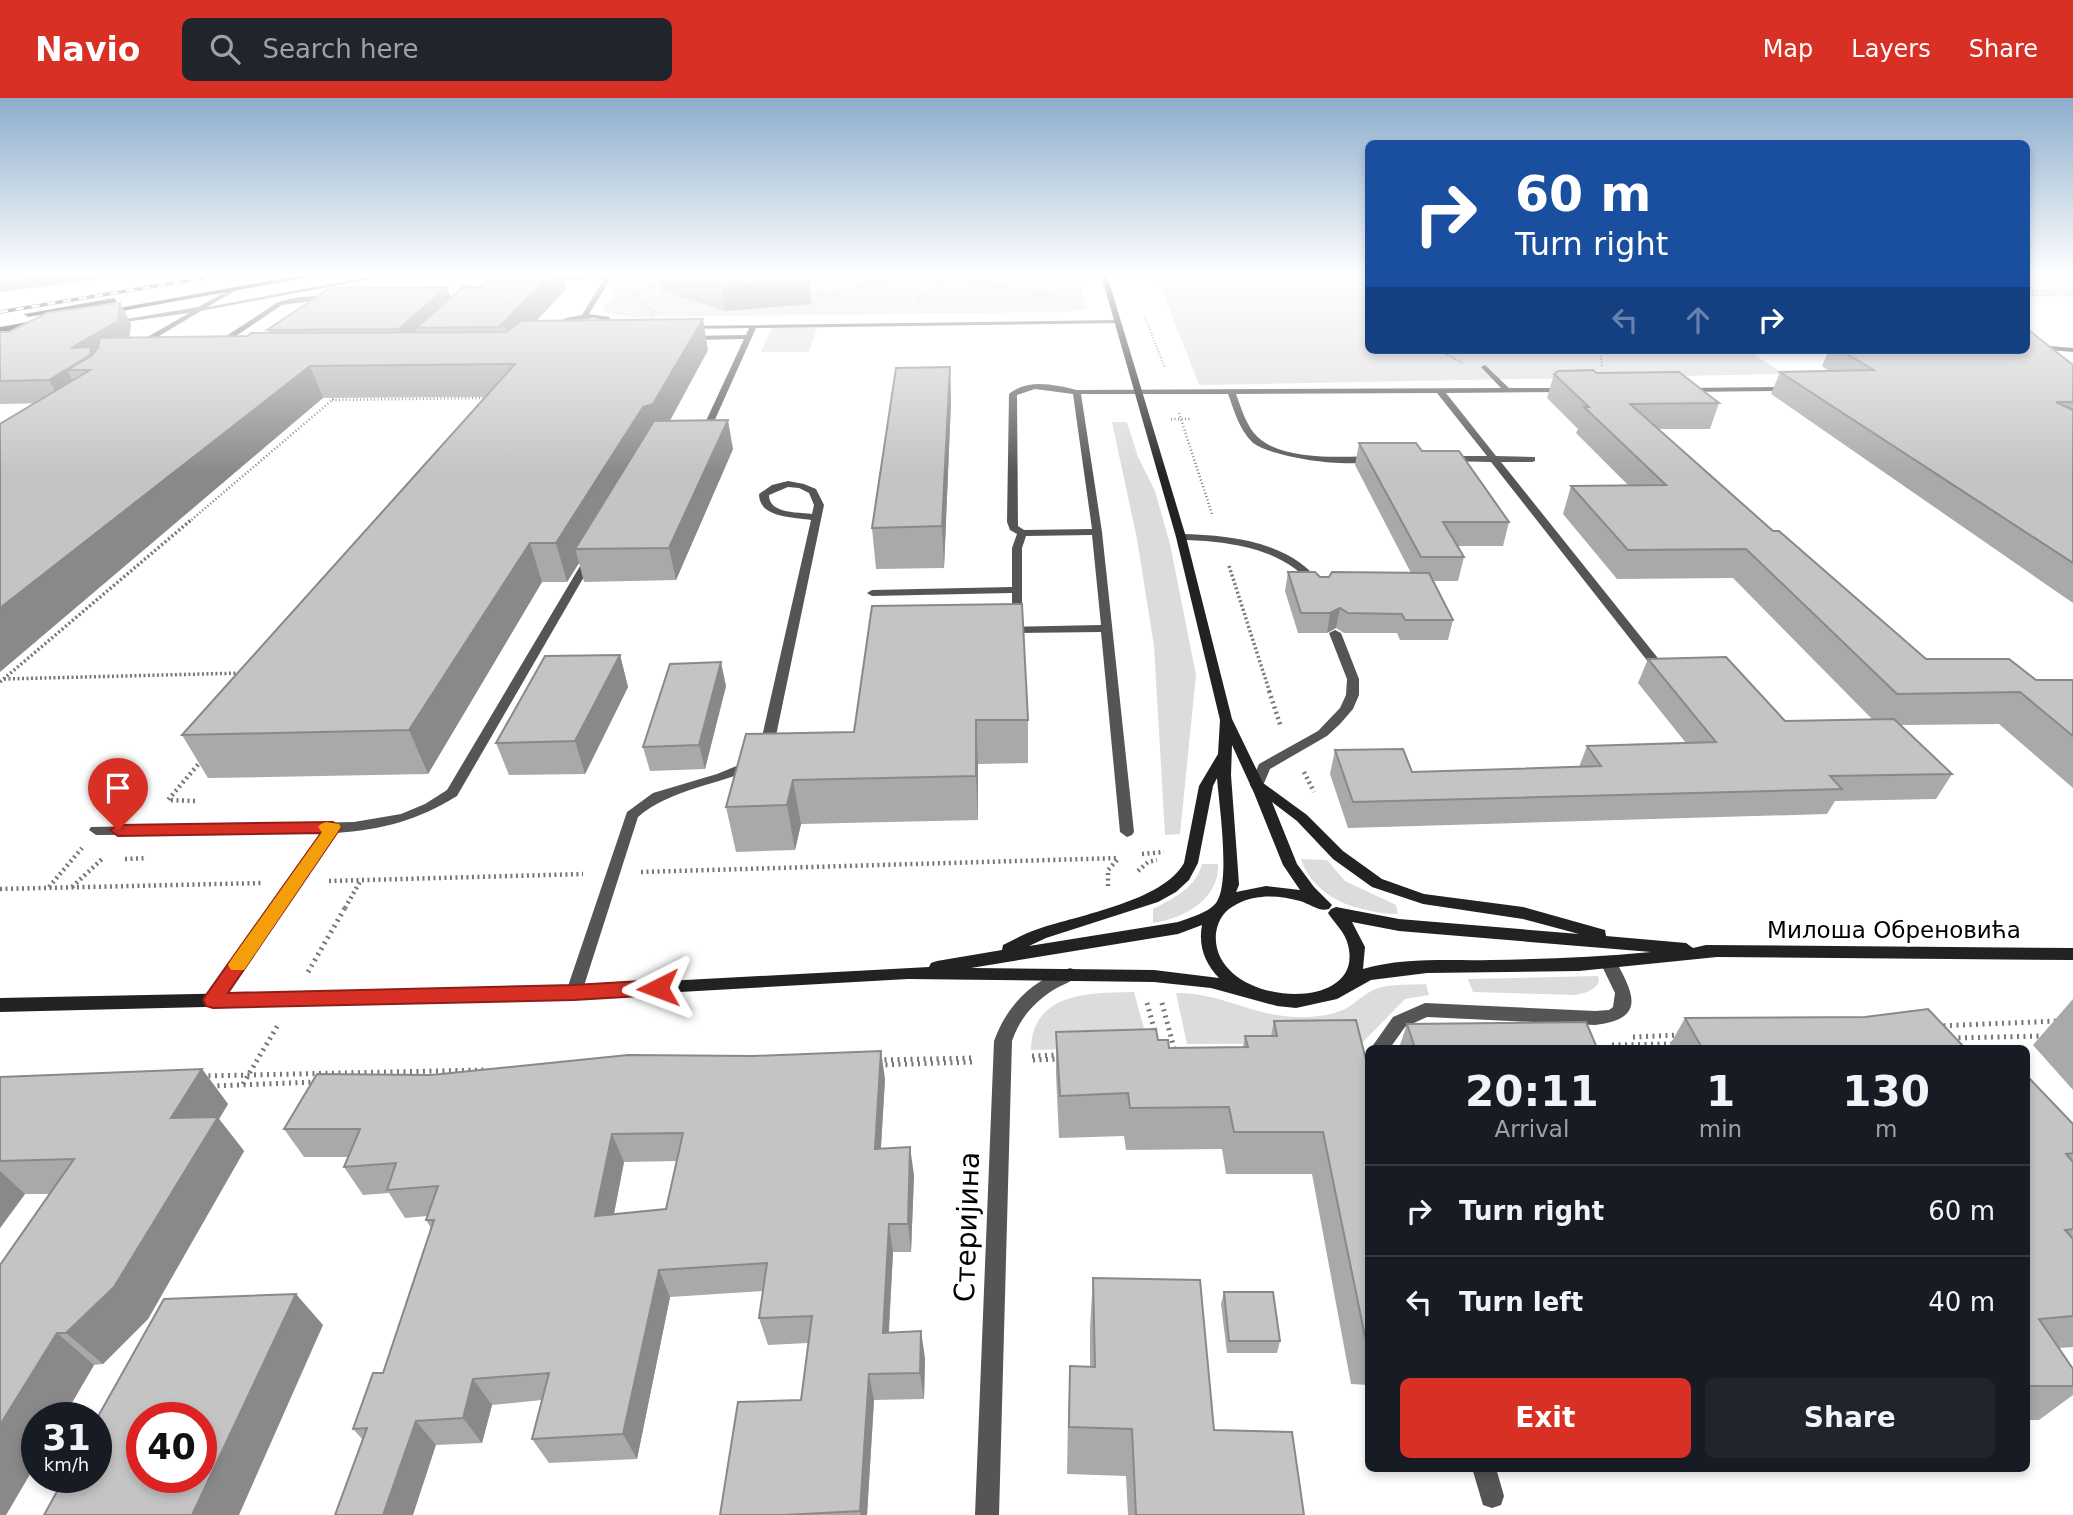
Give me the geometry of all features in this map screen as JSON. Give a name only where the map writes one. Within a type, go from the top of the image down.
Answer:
[{"type":"street","points":[[131,348],[143,341]]},
{"type":"street","points":[[202,354],[222,341]]},
{"type":"street","points":[[690,435],[709,424],[746,341]]},
{"type":"street","points":[[1124,341],[1181,537],[1226,719],[1290,865],[1309,891],[1353,934],[1359,948],[1358,963],[1346,984]]},
{"type":"street","points":[[2030,346],[2073,350]]},
{"type":"street","points":[[1485,367],[1508,391]]},
{"type":"street","points":[[1097,532],[1022,533],[1014,528],[1013,394],[1024,388],[1057,388],[1077,392],[1578,390]]},
{"type":"street","points":[[1675,390],[1773,389]]},
{"type":"street","points":[[1440,391],[1657,665]]},
{"type":"street","points":[[1077,392],[1097,532],[1128,831]]},
{"type":"street","points":[[1231,392],[1252,437],[1264,446],[1318,458],[1380,459]]},
{"type":"street","points":[[1432,459],[1532,458]]},
{"type":"street","points":[[574,992],[632,815],[640,807],[685,787],[731,774],[757,759],[768,746],[816,518]]},
{"type":"street","points":[[1018,608],[1017,548],[1022,533]]},
{"type":"street","points":[[1181,537],[1239,543],[1277,554],[1309,570],[1321,592]]},
{"type":"street","points":[[96,830],[370,825],[406,817],[437,804],[452,793],[598,543]]},
{"type":"street","points":[[872,593],[1018,590]]},
{"type":"street","points":[[1000,631],[1107,628]]},
{"type":"street","points":[[1257,785],[1264,766],[1302,749],[1324,733],[1347,704],[1353,680],[1335,633]]},
{"type":"street","points":[[1226,719],[1224,755],[1231,885],[1220,909],[1209,924],[1206,938],[1210,954],[1220,970],[1247,990]]},
{"type":"street","points":[[996,956],[1040,934],[1153,898],[1171,888],[1184,876],[1191,863],[1206,786],[1224,755]]},
{"type":"street","points":[[1257,785],[1301,818],[1338,855],[1377,883],[1423,899],[1523,913],[1624,942]]},
{"type":"street","points":[[213,1000],[333,827]]},
{"type":"street","points":[[908,972],[1178,928],[1250,893],[1273,891],[1304,896],[1330,909],[1399,926],[1624,942],[1714,952]]},
{"type":"street","points":[[0,1005],[574,992],[908,972],[1176,978],[1211,982],[1277,1000],[1296,1001],[1331,994],[1367,974],[1421,967],[1513,967],[1714,952]]},
{"type":"street","name":"Милоша Обреновића","points":[[1714,952],[2073,954]]},
{"type":"street","points":[[1382,1045],[1399,1022],[1424,1010],[1595,1018],[1613,1016],[1621,1010],[1623,993],[1608,962]]},
{"type":"street","name":"Стеријина","points":[[986,1515],[1003,1041],[1008,1021],[1044,986],[1070,974]]},
{"type":"street","points":[[1485,1472],[1492,1496]]},
{"type":"path","points":[[1154,341],[1174,392]]},
{"type":"path","points":[[1446,354],[1469,368]]},
{"type":"path","points":[[1600,354],[1602,366]]},
{"type":"path","points":[[2,680],[342,391]]},
{"type":"path","points":[[332,400],[491,398]]},
{"type":"path","points":[[2,680],[248,673]]},
{"type":"path","points":[[170,830],[195,801],[168,800],[203,758]]},
{"type":"path","points":[[49,888],[96,830]]},
{"type":"path","points":[[0,889],[1119,858]]},
{"type":"path","points":[[1934,1026],[2073,1021]]},
{"type":"path","points":[[1614,1037],[1684,1035]]},
{"type":"path","points":[[1949,1038],[2045,1035]]},
{"type":"path","points":[[1644,1045],[1686,1044]]},
{"type":"path","points":[[1176,1056],[1165,1054],[1189,1052]]},
{"type":"path","points":[[864,1061],[1068,1057]]},
{"type":"path","points":[[876,1065],[1001,1059]]},
{"type":"path","points":[[194,1076],[494,1070]]},
{"type":"path","points":[[366,1081],[491,1077]]},
{"type":"path","points":[[202,1086],[325,1082]]},
{"type":"shaded area","points":[[766,341],[813,341],[809,352],[761,352]]},
{"type":"shaded area","points":[[1182,341],[1365,341],[1365,354],[1753,354],[1784,374],[1199,385]]},
{"type":"shaded area","points":[[1112,422],[1127,422],[1138,457],[1155,491],[1170,544],[1196,675],[1180,834],[1165,835],[1154,646],[1137,539]]},
{"type":"shaded area","points":[[1301,859],[1327,860],[1345,881],[1396,905],[1398,914],[1368,911],[1327,894],[1307,873]]},
{"type":"shaded area","points":[[1202,864],[1218,864],[1213,887],[1206,897],[1187,912],[1153,923],[1153,909],[1189,886],[1195,880]]},
{"type":"shaded area","points":[[1598,976],[1599,982],[1594,988],[1574,995],[1473,992],[1468,979]]},
{"type":"shaded area","points":[[1426,984],[1429,995],[1405,999],[1362,1043],[1187,1044],[1176,993],[1208,997],[1286,1017],[1308,1017],[1340,1011],[1382,987]]},
{"type":"shaded area","points":[[1134,992],[1149,1047],[1031,1050],[1034,1031],[1041,1016],[1053,1006],[1083,995]]},
{"type":"building","points":[[0,341],[83,341],[71,348],[91,347],[90,355],[49,380],[0,381]]},
{"type":"building","points":[[99,341],[690,341],[653,404],[643,407],[556,543],[530,543],[409,730],[182,735],[515,364],[310,366],[0,608],[0,424],[90,370],[67,370],[91,356],[98,348]]},
{"type":"building","points":[[2030,341],[2043,341],[2073,365],[2073,402],[2056,402],[2073,410],[2073,563],[1780,372],[1874,370],[1847,354],[2030,354]]},
{"type":"building","points":[[950,367],[942,526],[872,528],[896,368]]},
{"type":"building","points":[[1593,370],[1596,373],[1679,372],[1719,403],[1630,404],[1773,531],[1779,531],[1926,659],[2009,659],[2036,680],[2073,680],[2073,736],[2020,692],[1897,694],[1746,549],[1628,550],[1571,486],[1666,485],[1584,407],[1589,407],[1554,374],[1558,371]]},
{"type":"building","points":[[728,420],[669,548],[575,549],[654,421]]},
{"type":"building","points":[[1359,443],[1416,443],[1422,451],[1459,451],[1509,522],[1443,522],[1464,557],[1421,557]]},
{"type":"building","points":[[1288,572],[1315,572],[1320,577],[1329,577],[1332,572],[1429,573],[1453,620],[1405,620],[1402,614],[1348,613],[1340,608],[1330,613],[1301,613]]},
{"type":"building","points":[[1022,604],[1028,720],[976,720],[976,776],[793,780],[787,805],[726,807],[746,734],[854,732],[872,606]]},
{"type":"building","points":[[620,655],[575,741],[496,743],[545,656]]},
{"type":"building","points":[[1726,657],[1785,721],[1894,719],[1952,774],[1830,776],[1842,789],[1353,802],[1335,750],[1403,749],[1412,772],[1601,766],[1587,746],[1716,742],[1648,659]]},
{"type":"building","points":[[721,662],[699,745],[643,747],[670,664]]},
{"type":"building","points":[[1928,1009],[1962,1045],[1700,1045],[1685,1018],[1865,1017]]},
{"type":"building","points":[[1356,1020],[1365,1056],[1365,1336],[1323,1132],[1234,1132],[1229,1107],[1130,1108],[1128,1093],[1060,1096],[1056,1032],[1156,1029],[1158,1040],[1168,1040],[1169,1048],[1248,1047],[1245,1036],[1277,1036],[1274,1021]]},
{"type":"building","points":[[1586,1022],[1596,1045],[1414,1045],[1407,1024]]},
{"type":"building","points":[[881,1051],[875,1149],[910,1147],[908,1224],[889,1224],[883,1333],[921,1331],[920,1373],[869,1374],[860,1511],[720,1515],[738,1402],[801,1400],[812,1316],[759,1318],[767,1263],[659,1270],[623,1434],[532,1439],[549,1373],[473,1379],[463,1418],[416,1421],[383,1515],[335,1515],[367,1428],[353,1429],[373,1373],[383,1373],[434,1220],[426,1220],[438,1186],[387,1190],[396,1163],[344,1167],[360,1129],[284,1129],[317,1074],[431,1075],[628,1055],[754,1056]],"holes":[[[683,1133],[666,1209],[595,1216],[612,1134]]]},
{"type":"building","points":[[202,1069],[171,1118],[218,1117],[114,1287],[66,1333],[57,1333],[0,1425],[0,1265],[74,1159],[0,1161],[0,1077]]},
{"type":"building","points":[[2030,1079],[2073,1124],[2073,1153],[2066,1154],[2073,1162],[2073,1229],[2065,1230],[2073,1239],[2073,1316],[2039,1319],[2073,1369],[2073,1386],[2030,1386]]},
{"type":"building","points":[[1093,1278],[1200,1280],[1214,1430],[1292,1432],[1304,1515],[1136,1515],[1132,1429],[1069,1427],[1070,1366],[1095,1367]]},
{"type":"building","points":[[1224,1292],[1273,1292],[1280,1341],[1229,1341]]},
{"type":"building","points":[[296,1294],[217,1462],[217,1402],[126,1402],[126,1493],[202,1493],[192,1515],[44,1515],[56,1493],[112,1493],[112,1402],[106,1402],[164,1299]]},
{"type":"slow traffic","points":[[237,965],[333,827],[326,827]]},
{"type":"route","points":[[118,830],[333,827],[213,1000],[658,988]]}]
